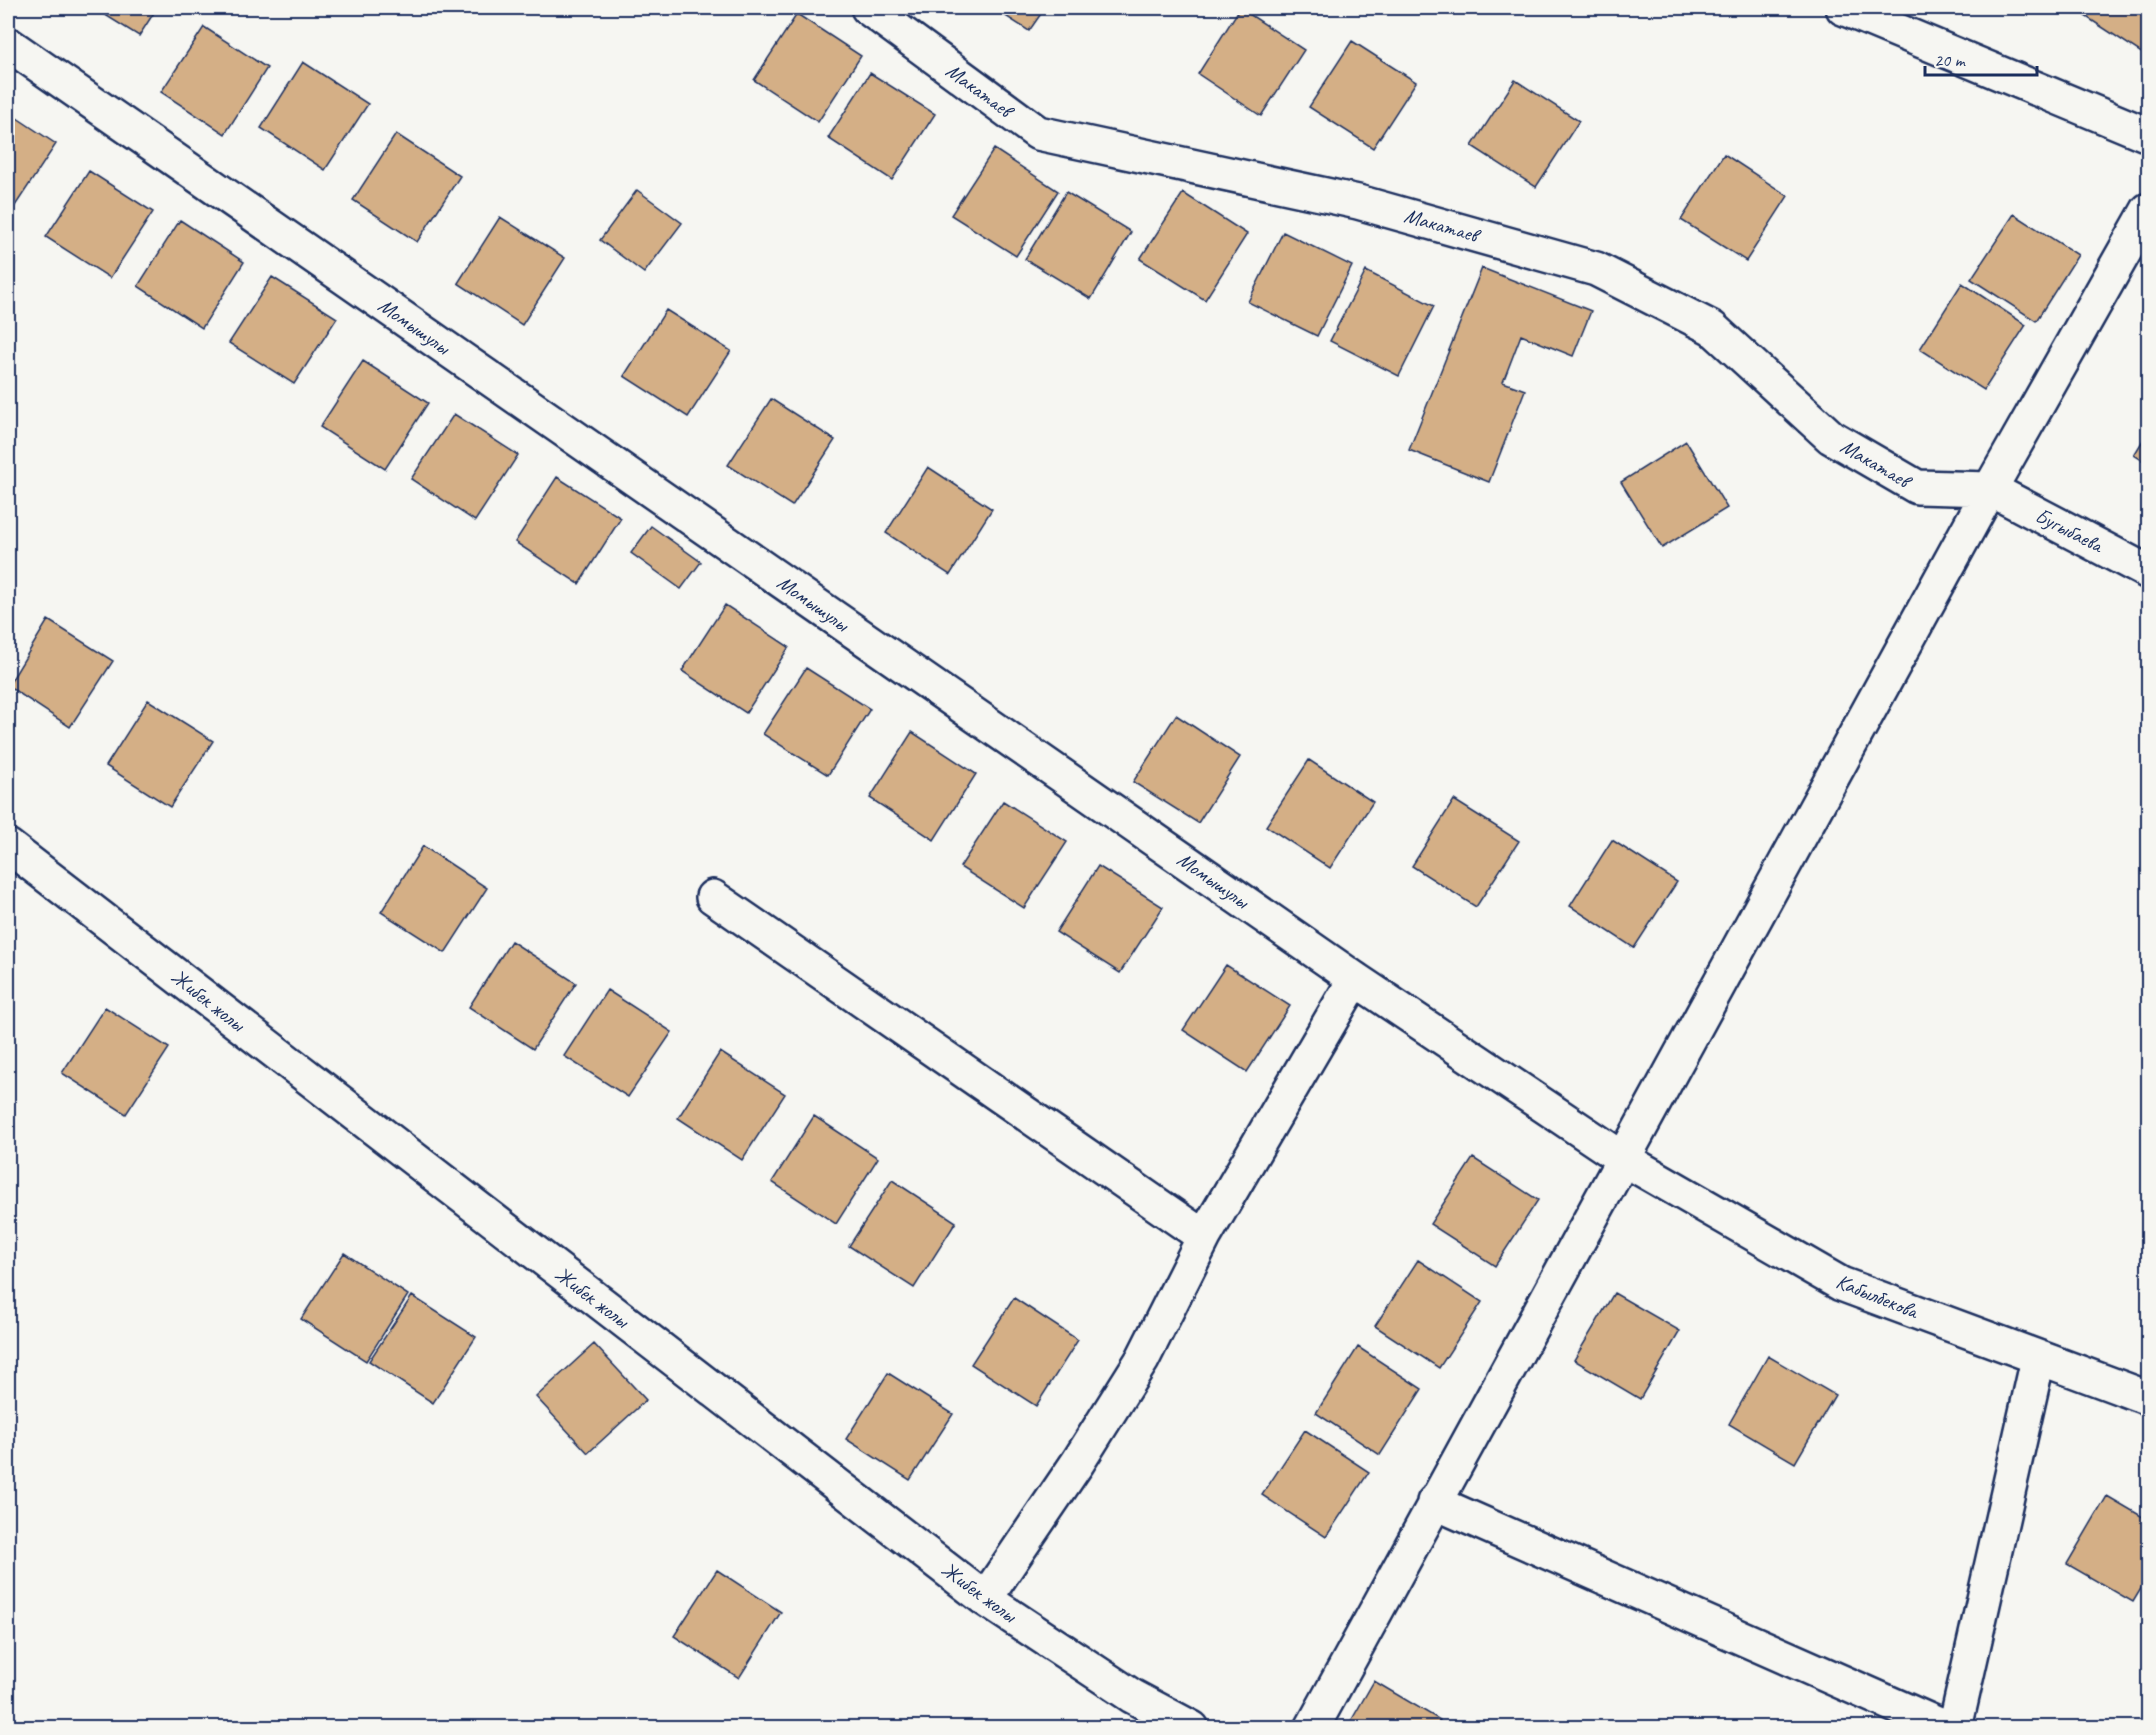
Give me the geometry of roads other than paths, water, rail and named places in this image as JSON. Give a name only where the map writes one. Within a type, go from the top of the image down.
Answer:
[{"type":"street","name":"Макатаев","points":[[867,8],[1038,133],[1358,202],[1596,269],[1712,328],[1831,437],[1917,487],[1990,489]]},
{"type":"street","points":[[1843,8],[2148,135]]},
{"type":"street","name":"Момышулы","points":[[8,44],[1355,979],[1622,1158]]},
{"type":"street","points":[[1312,1728],[1990,489],[2148,211]]},
{"type":"street","name":"Бугыбаева","points":[[1990,489],[2148,572]]},
{"type":"street","name":"Жибек жолы","points":[[8,846],[985,1599],[1132,1696],[1192,1728]]},
{"type":"street","points":[[713,897],[1203,1237]]},
{"type":"street","points":[[985,1599],[1078,1462],[1142,1360],[1203,1237],[1355,979]]},
{"type":"street","name":"Кабылбекова","points":[[1622,1158],[1841,1284],[2148,1398]]},
{"type":"street","points":[[1955,1728],[2038,1359]]},
{"type":"street","points":[[1434,1502],[1946,1728]]}]
